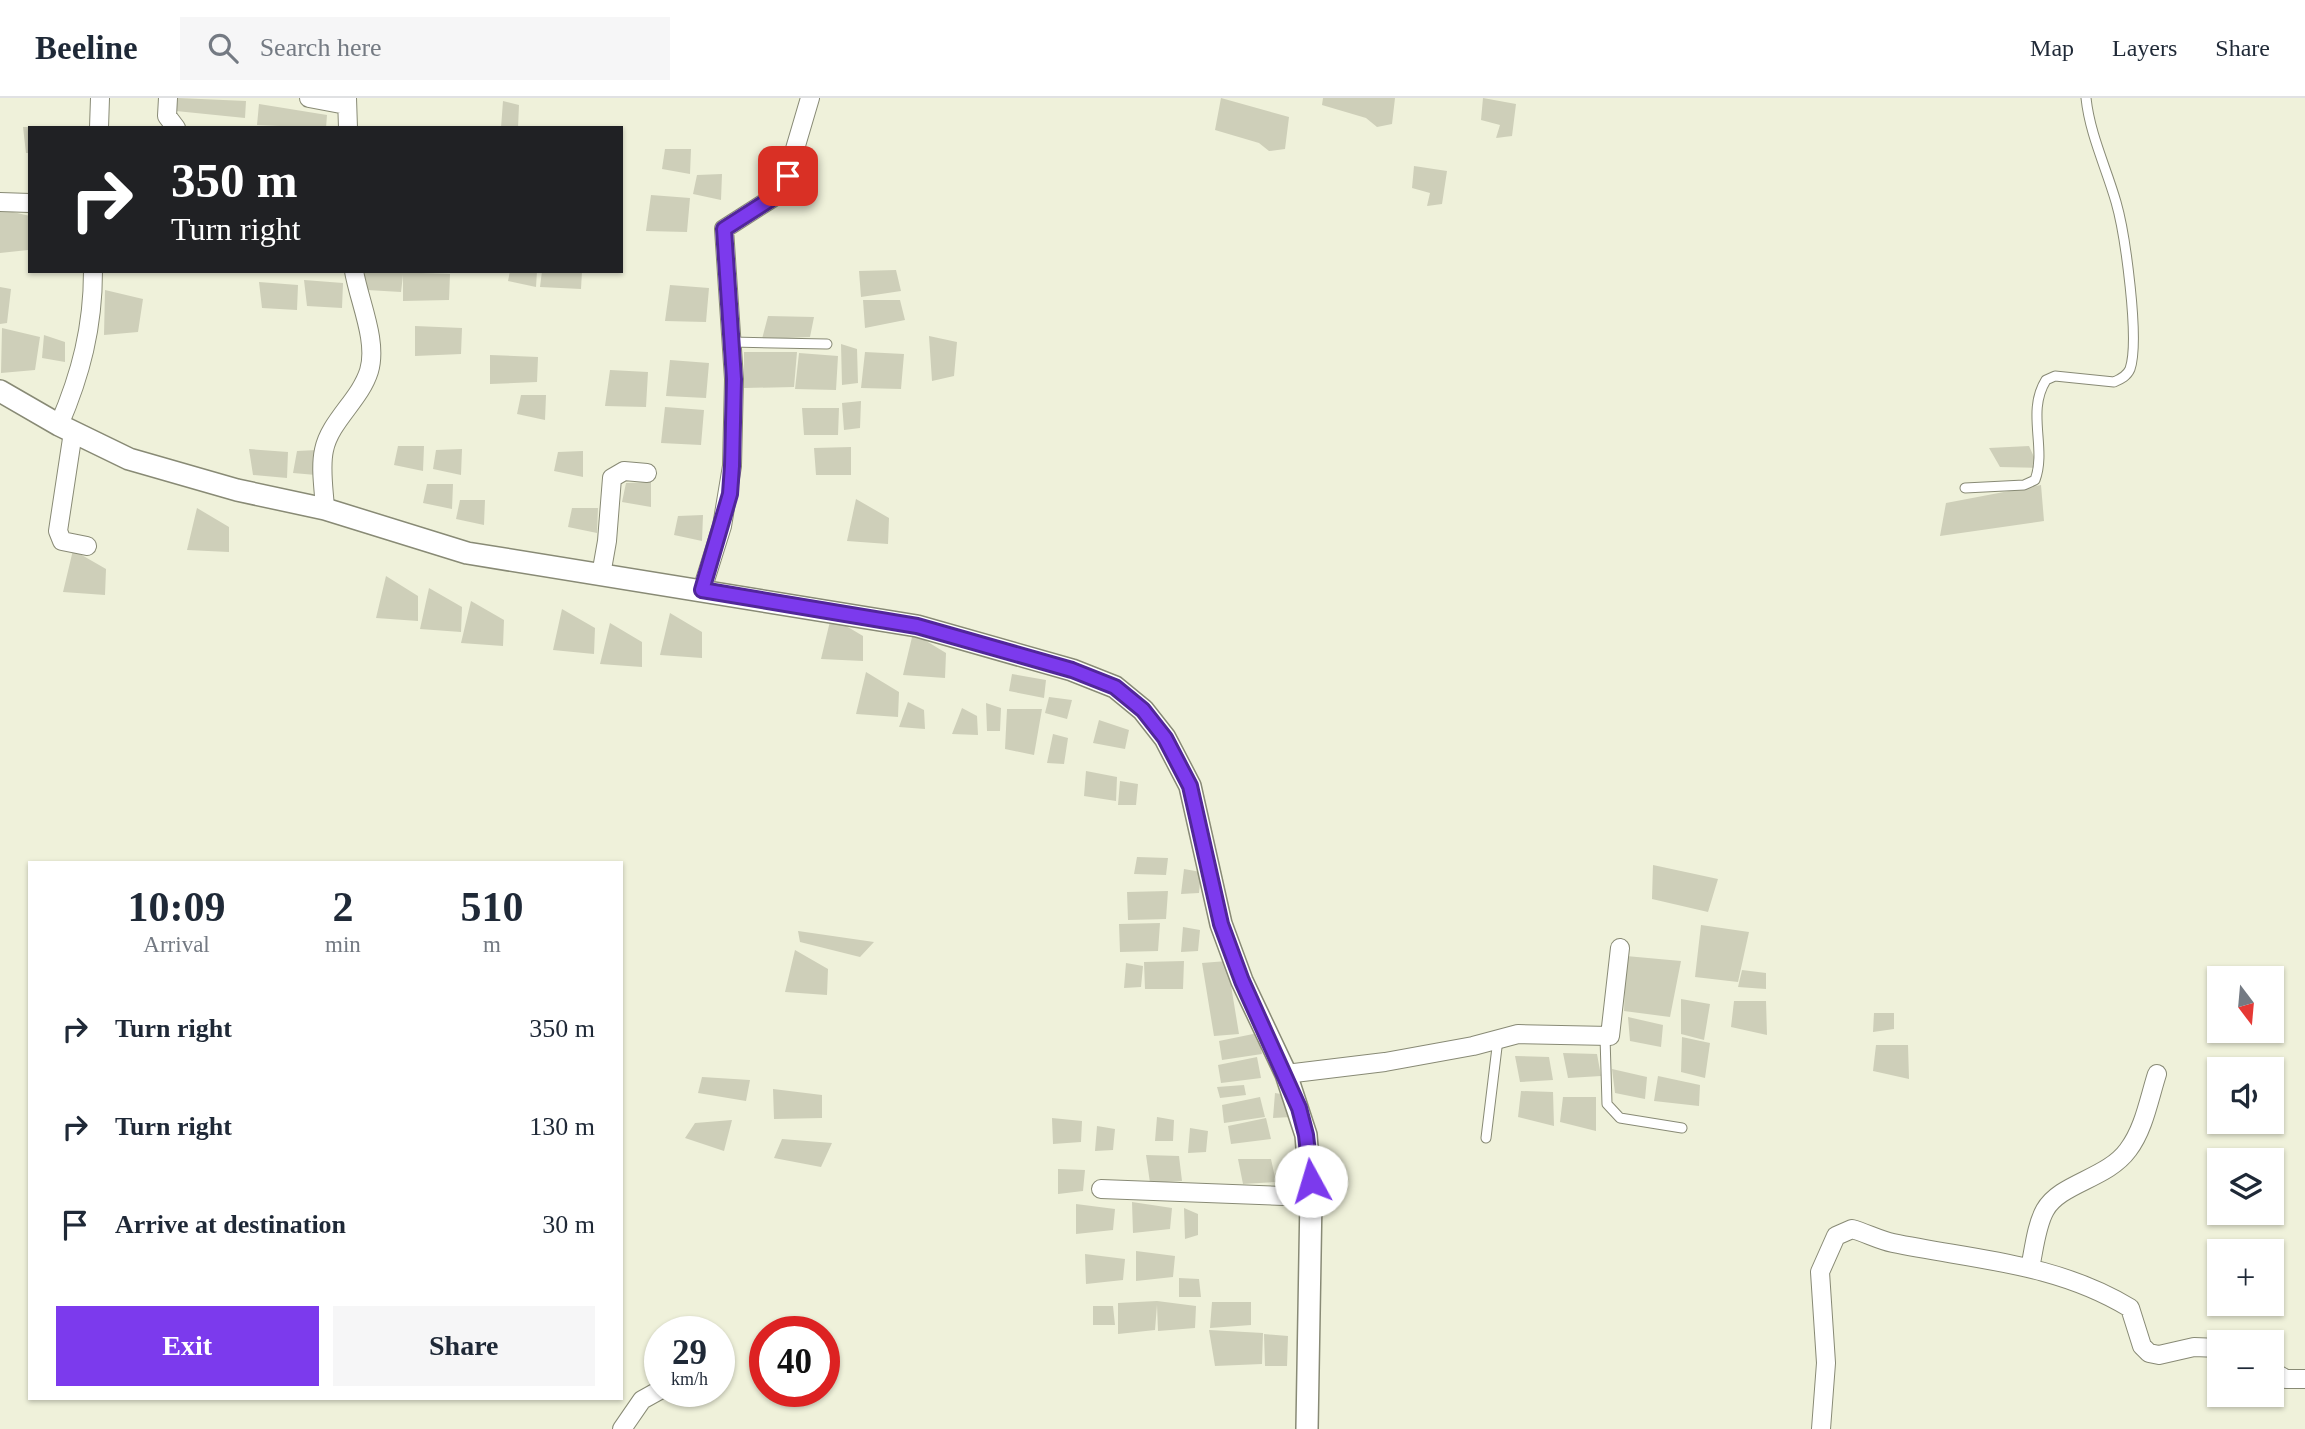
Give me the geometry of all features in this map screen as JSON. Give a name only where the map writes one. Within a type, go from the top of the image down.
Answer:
[{"type":"street","points":[[99,126],[100,98]]},
{"type":"street","points":[[168,98],[167,116],[174,126]]},
{"type":"street","points":[[309,98],[346,102],[348,126]]},
{"type":"street","points":[[702,590],[730,494],[732,342],[724,229],[774,197],[788,176],[810,98]]},
{"type":"street","points":[[0,202],[28,204]]},
{"type":"street","points":[[87,546],[62,541],[58,531],[66,429],[93,312],[93,273]]},
{"type":"street","points":[[325,509],[323,459],[327,441],[358,394],[369,370],[370,343],[354,273]]},
{"type":"street","points":[[0,391],[66,429],[129,459],[237,491],[325,509],[467,552],[917,626],[1072,670],[1115,687],[1143,710],[1165,738],[1190,786],[1221,924],[1242,981],[1286,1074],[1306,1135],[1311,1197],[1307,1429]]},
{"type":"street","points":[[601,575],[607,541],[611,478],[624,471],[647,473]]},
{"type":"street","points":[[1286,1074],[1385,1062],[1518,1034],[1558,1033],[1605,1037],[1612,1031],[1620,948]]},
{"type":"street","points":[[2030,1268],[2043,1212],[2053,1199],[2104,1173],[2129,1149],[2142,1122],[2157,1074]]},
{"type":"street","points":[[1101,1189],[1311,1197]]},
{"type":"street","points":[[1821,1429],[1826,1363],[1820,1272],[1836,1236],[1852,1229],[1889,1242],[2030,1268],[2096,1288],[2130,1308],[2143,1346],[2149,1353],[2159,1355],[2194,1347],[2207,1348]]},
{"type":"street","points":[[2284,1378],[2305,1379]]},
{"type":"street","points":[[622,1429],[644,1399]]},
{"type":"lane","points":[[1965,488],[2024,485],[2035,480],[2039,468],[2036,412],[2046,380],[2055,376],[2114,382],[2122,379],[2129,370],[2134,345],[2117,204],[2088,119],[2086,98]]},
{"type":"lane","points":[[732,342],[827,344]]},
{"type":"lane","points":[[1605,1037],[1607,1104],[1612,1113],[1620,1118],[1682,1128]]},
{"type":"lane","points":[[1486,1138],[1498,1039]]},
{"type":"building","points":[[178,98],[246,101],[245,118],[176,111]]},
{"type":"building","points":[[1221,98],[1289,117],[1285,149],[1269,151],[1259,143],[1215,130]]},
{"type":"building","points":[[1323,98],[1395,98],[1392,124],[1377,127],[1366,118],[1322,105]]},
{"type":"building","points":[[1483,98],[1516,104],[1512,136],[1496,138],[1500,125],[1481,120]]},
{"type":"building","points":[[503,101],[519,105],[518,126],[501,126]]},
{"type":"building","points":[[259,104],[327,115],[326,126],[257,125]]},
{"type":"building","points":[[23,127],[28,127],[26,153]]},
{"type":"building","points":[[665,149],[691,149],[690,174],[662,169]]},
{"type":"building","points":[[1414,166],[1447,171],[1442,204],[1427,206],[1430,193],[1412,188]]},
{"type":"building","points":[[722,174],[721,200],[693,194],[697,175]]},
{"type":"building","points":[[651,195],[690,198],[687,232],[646,231]]},
{"type":"building","points":[[0,209],[28,216],[28,250],[0,253]]},
{"type":"building","points":[[896,270],[901,291],[861,297],[859,271]]},
{"type":"building","points":[[364,273],[450,274],[449,300],[403,301],[403,275],[401,292],[367,290]]},
{"type":"building","points":[[510,273],[537,273],[536,287],[508,281]]},
{"type":"building","points":[[542,273],[582,273],[581,289],[540,287]]},
{"type":"building","points":[[304,280],[343,283],[342,308],[307,306]]},
{"type":"building","points":[[259,282],[298,285],[297,310],[262,308]]},
{"type":"building","points":[[670,285],[709,288],[706,322],[665,321]]},
{"type":"building","points":[[0,287],[11,289],[7,323],[0,324]]},
{"type":"building","points":[[105,290],[143,299],[138,332],[104,335]]},
{"type":"building","points":[[863,300],[900,300],[905,320],[865,328]]},
{"type":"building","points":[[768,316],[814,317],[810,337],[762,339]]},
{"type":"building","points":[[415,326],[462,328],[461,354],[415,356]]},
{"type":"building","points":[[2,328],[40,337],[35,370],[1,373]]},
{"type":"building","points":[[44,335],[65,342],[65,362],[42,358]]},
{"type":"building","points":[[929,336],[957,342],[954,376],[932,381]]},
{"type":"building","points":[[841,344],[857,349],[858,383],[842,385]]},
{"type":"building","points":[[744,352],[797,352],[794,387],[744,388]]},
{"type":"building","points":[[865,352],[904,354],[901,389],[861,388]]},
{"type":"building","points":[[799,353],[838,356],[836,390],[795,389]]},
{"type":"building","points":[[490,355],[538,357],[537,382],[490,384]]},
{"type":"building","points":[[670,360],[709,363],[706,398],[666,396]]},
{"type":"building","points":[[610,370],[648,372],[646,407],[605,406]]},
{"type":"building","points":[[521,395],[546,395],[545,420],[517,414]]},
{"type":"building","points":[[861,401],[860,428],[844,430],[842,403]]},
{"type":"building","points":[[665,407],[704,410],[701,445],[661,443]]},
{"type":"building","points":[[802,408],[839,408],[838,435],[804,435]]},
{"type":"building","points":[[398,446],[424,446],[423,471],[394,465]]},
{"type":"building","points":[[2029,446],[2039,468],[2000,467],[1989,448]]},
{"type":"building","points":[[851,447],[851,475],[816,475],[814,448]]},
{"type":"building","points":[[249,449],[288,452],[287,478],[253,475]]},
{"type":"building","points":[[462,449],[461,475],[433,469],[436,450]]},
{"type":"building","points":[[317,450],[316,475],[293,473],[297,451]]},
{"type":"building","points":[[583,451],[583,477],[554,471],[558,452]]},
{"type":"building","points":[[651,482],[651,507],[622,502],[626,483]]},
{"type":"building","points":[[427,484],[453,484],[452,509],[423,503]]},
{"type":"building","points":[[2041,485],[2044,521],[1940,536],[1946,503]]},
{"type":"building","points":[[856,499],[889,518],[888,544],[847,541]]},
{"type":"building","points":[[460,500],[485,500],[484,525],[456,519]]},
{"type":"building","points":[[197,508],[229,527],[229,552],[187,550]]},
{"type":"building","points":[[572,508],[598,508],[597,533],[568,527]]},
{"type":"building","points":[[703,515],[702,541],[674,535],[678,516]]},
{"type":"building","points":[[73,550],[106,569],[105,595],[63,592]]},
{"type":"building","points":[[386,576],[418,596],[418,621],[376,618]]},
{"type":"building","points":[[429,588],[462,607],[461,632],[420,629]]},
{"type":"building","points":[[471,601],[504,620],[503,646],[461,643]]},
{"type":"building","points":[[562,609],[595,628],[594,654],[553,650]]},
{"type":"building","points":[[670,613],[702,632],[702,658],[660,655]]},
{"type":"building","points":[[831,617],[863,636],[863,661],[821,659]]},
{"type":"building","points":[[610,623],[642,642],[642,667],[600,664]]},
{"type":"building","points":[[913,633],[946,653],[945,678],[903,675]]},
{"type":"building","points":[[866,672],[899,692],[898,717],[856,714]]},
{"type":"building","points":[[1012,674],[1046,680],[1044,698],[1009,691]]},
{"type":"building","points":[[1049,697],[1072,700],[1067,719],[1045,713]]},
{"type":"building","points":[[908,702],[924,710],[925,729],[899,727]]},
{"type":"building","points":[[986,703],[1001,708],[1000,731],[987,731]]},
{"type":"building","points":[[962,708],[977,716],[978,735],[952,734]]},
{"type":"building","points":[[1007,709],[1042,709],[1034,755],[1005,749]]},
{"type":"building","points":[[1099,720],[1129,730],[1125,749],[1093,743]]},
{"type":"building","points":[[1053,734],[1068,738],[1064,764],[1047,763]]},
{"type":"building","points":[[1086,771],[1117,777],[1116,801],[1084,796]]},
{"type":"building","points":[[1120,781],[1138,784],[1136,805],[1118,805]]},
{"type":"building","points":[[1137,857],[1168,858],[1166,875],[1134,874]]},
{"type":"building","points":[[1653,865],[1718,879],[1708,912],[1652,899]]},
{"type":"building","points":[[1184,869],[1201,872],[1199,893],[1181,894]]},
{"type":"building","points":[[1168,891],[1166,919],[1128,920],[1127,892]]},
{"type":"building","points":[[1160,923],[1158,951],[1120,952],[1119,924]]},
{"type":"building","points":[[1701,925],[1749,932],[1738,982],[1695,977]]},
{"type":"building","points":[[1183,927],[1200,930],[1198,951],[1181,952]]},
{"type":"building","points":[[798,931],[874,942],[860,957],[800,942]]},
{"type":"building","points":[[795,950],[828,969],[827,995],[785,992]]},
{"type":"building","points":[[1626,956],[1681,961],[1670,1017],[1624,1011]]},
{"type":"building","points":[[1184,961],[1183,989],[1145,989],[1144,962]]},
{"type":"building","points":[[1227,961],[1239,1034],[1214,1036],[1202,963]]},
{"type":"building","points":[[1126,963],[1143,966],[1141,987],[1124,988]]},
{"type":"building","points":[[1742,970],[1766,973],[1766,989],[1738,987]]},
{"type":"building","points":[[1681,999],[1710,1004],[1704,1040],[1681,1034]]},
{"type":"building","points":[[1734,1001],[1766,1001],[1767,1035],[1731,1027]]},
{"type":"building","points":[[1874,1013],[1894,1013],[1894,1029],[1873,1032]]},
{"type":"building","points":[[1628,1017],[1663,1025],[1661,1047],[1630,1041]]},
{"type":"building","points":[[1258,1033],[1262,1054],[1222,1060],[1219,1041]]},
{"type":"building","points":[[1682,1037],[1710,1043],[1705,1078],[1681,1072]]},
{"type":"building","points":[[1876,1045],[1908,1045],[1909,1079],[1873,1071]]},
{"type":"building","points":[[1563,1053],[1597,1054],[1601,1076],[1568,1078]]},
{"type":"building","points":[[1515,1056],[1549,1057],[1553,1080],[1520,1082]]},
{"type":"building","points":[[1257,1057],[1261,1078],[1221,1083],[1218,1065]]},
{"type":"building","points":[[1612,1069],[1647,1077],[1645,1099],[1615,1093]]},
{"type":"building","points":[[1658,1076],[1700,1085],[1699,1106],[1654,1101]]},
{"type":"building","points":[[702,1077],[750,1080],[746,1101],[698,1093]]},
{"type":"building","points":[[1244,1085],[1246,1095],[1220,1098],[1217,1087]]},
{"type":"building","points":[[773,1089],[822,1095],[822,1118],[774,1119]]},
{"type":"building","points":[[1521,1091],[1553,1092],[1554,1126],[1518,1117]]},
{"type":"building","points":[[1275,1093],[1293,1096],[1291,1117],[1273,1118]]},
{"type":"building","points":[[1260,1097],[1265,1117],[1224,1123],[1222,1105]]},
{"type":"building","points":[[1563,1097],[1596,1097],[1596,1131],[1560,1122]]},
{"type":"building","points":[[1157,1117],[1174,1120],[1173,1141],[1155,1141]]},
{"type":"building","points":[[1052,1118],[1082,1121],[1081,1142],[1053,1144]]},
{"type":"building","points":[[1266,1118],[1271,1139],[1231,1144],[1228,1126]]},
{"type":"building","points":[[732,1120],[724,1151],[685,1138],[695,1123]]},
{"type":"building","points":[[1097,1126],[1115,1129],[1113,1150],[1095,1151]]},
{"type":"building","points":[[1190,1128],[1208,1131],[1206,1152],[1188,1153]]},
{"type":"building","points":[[782,1139],[832,1143],[821,1167],[774,1158]]},
{"type":"building","points":[[1146,1155],[1179,1156],[1182,1181],[1150,1183]]},
{"type":"building","points":[[1238,1159],[1271,1159],[1276,1182],[1243,1184]]},
{"type":"building","points":[[1058,1169],[1085,1170],[1083,1191],[1058,1194]]},
{"type":"building","points":[[1132,1202],[1172,1208],[1170,1229],[1133,1233]]},
{"type":"building","points":[[1076,1204],[1115,1209],[1113,1230],[1076,1234]]},
{"type":"building","points":[[1184,1208],[1198,1214],[1198,1235],[1185,1239]]},
{"type":"building","points":[[1136,1251],[1175,1256],[1173,1277],[1136,1281]]},
{"type":"building","points":[[1085,1254],[1125,1259],[1123,1280],[1086,1284]]},
{"type":"building","points":[[1179,1278],[1199,1279],[1201,1297],[1179,1297]]},
{"type":"building","points":[[1157,1301],[1196,1306],[1195,1328],[1158,1331],[1157,1305],[1155,1330],[1118,1334],[1118,1303]]},
{"type":"building","points":[[1212,1302],[1251,1302],[1251,1325],[1210,1328]]},
{"type":"building","points":[[1093,1306],[1113,1306],[1115,1325],[1093,1325]]},
{"type":"building","points":[[1209,1330],[1263,1333],[1262,1364],[1215,1366]]},
{"type":"building","points":[[1264,1334],[1288,1336],[1287,1366],[1265,1366]]},
{"type":"route","points":[[788,176],[774,197],[754,212],[730,222],[724,229],[734,379],[732,466],[730,494],[702,590],[917,626],[1072,670],[1115,687],[1143,710],[1165,738],[1190,786],[1221,924],[1242,981],[1299,1108],[1306,1135],[1311,1181]]}]
